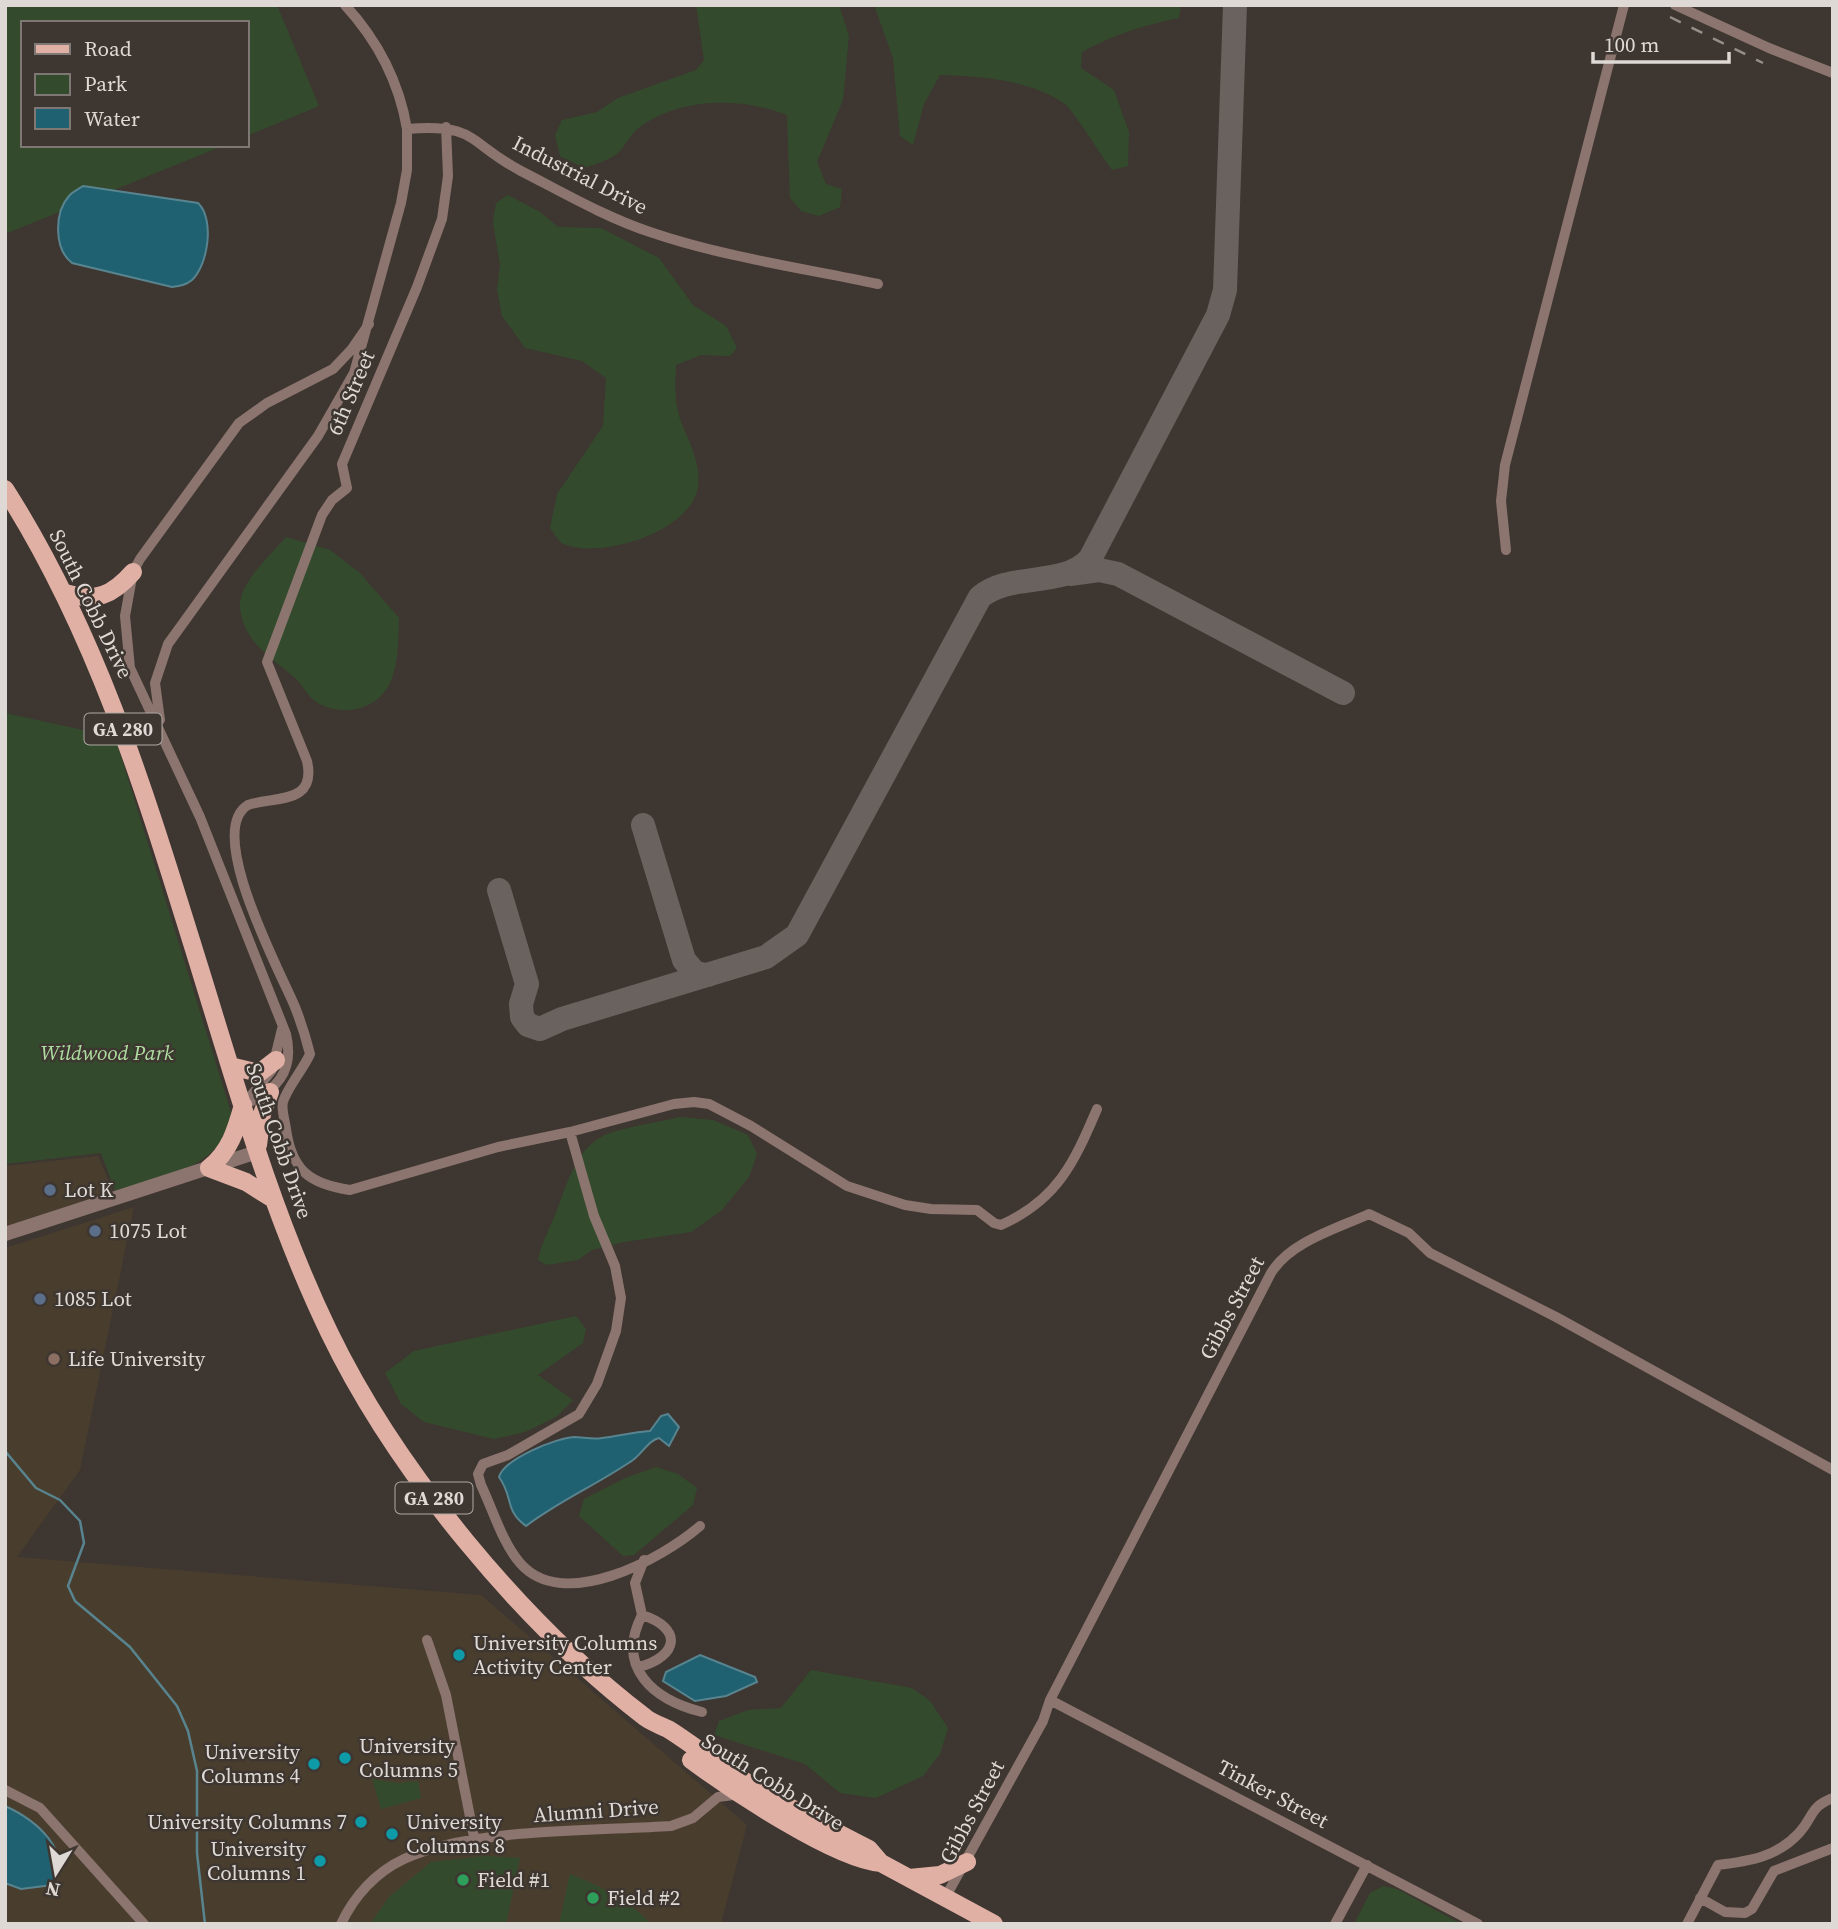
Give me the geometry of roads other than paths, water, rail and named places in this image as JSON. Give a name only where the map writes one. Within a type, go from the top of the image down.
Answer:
[{"type":"main road","name":"South Cobb Drive","points":[[5,489],[65,593],[118,715],[273,1199],[308,1287],[337,1350],[425,1485],[486,1563],[577,1658],[651,1722],[665,1727],[727,1778],[742,1794],[861,1862],[881,1863]]},
{"type":"main road","points":[[65,593],[100,598],[114,592],[134,572]]},
{"type":"main road","points":[[230,1066],[259,1073],[276,1060]]},
{"type":"main road","points":[[257,1152],[262,1114],[270,1092]]},
{"type":"main road","points":[[209,1168],[219,1160],[231,1141],[243,1105]]},
{"type":"main road","points":[[209,1168],[246,1182],[273,1199]]},
{"type":"main road","name":"South Cobb Drive","points":[[727,1778],[869,1849],[881,1863],[994,1924]]},
{"type":"main road","points":[[909,1878],[940,1875],[967,1862]]},
{"type":"main road","points":[[973,1924],[994,1924]]},
{"type":"street","points":[[162,730],[155,683],[168,644],[318,436],[354,373],[403,191],[407,129],[389,69],[359,21],[345,5]]},
{"type":"street","points":[[357,5],[359,21]]},
{"type":"street","points":[[1506,550],[1501,501],[1506,465],[1624,5]]},
{"type":"street","points":[[1675,5],[1769,48],[1833,73]]},
{"type":"street","name":"Industrial Drive","points":[[407,129],[446,127],[472,136],[513,166],[555,189],[651,232],[878,284]]},
{"type":"street","name":"6th Street","points":[[446,127],[448,176],[442,219],[417,287],[342,464],[347,488],[332,500],[322,515],[267,662],[307,761],[309,776],[299,792],[243,808],[236,822],[236,848],[251,907],[295,1007],[310,1054],[283,1102],[289,1143],[297,1166],[311,1178],[327,1186],[350,1190],[498,1147],[570,1132]]},
{"type":"street","points":[[243,1105],[270,1092],[281,1078],[288,1040],[204,826],[162,730],[138,687],[127,656],[125,616],[134,572],[239,423],[255,410],[333,369],[351,351],[369,324]]},
{"type":"street","points":[[243,1105],[268,1077],[276,1060],[282,1025]]},
{"type":"street","points":[[700,1526],[677,1546],[602,1580],[587,1584],[539,1576],[528,1570],[513,1553],[478,1474],[483,1464],[508,1455],[579,1414],[597,1384],[615,1331],[621,1298],[615,1266],[594,1216],[570,1132],[674,1104],[709,1104],[751,1126],[847,1186],[905,1205],[931,1209],[977,1210],[993,1223],[1001,1225],[1043,1200],[1068,1172],[1097,1109]]},
{"type":"street","points":[[5,1234],[257,1152]]},
{"type":"street","name":"Gibbs Street","points":[[945,1898],[1042,1721],[1050,1700],[1282,1256],[1369,1214],[1409,1233],[1430,1253],[1556,1317],[1833,1470]]},
{"type":"street","points":[[644,1560],[635,1583],[642,1615],[634,1646],[639,1667],[651,1689],[673,1703],[702,1712]]},
{"type":"street","points":[[639,1667],[653,1663],[671,1648],[668,1634],[661,1626],[642,1615]]},
{"type":"street","points":[[427,1640],[446,1695],[475,1842]]},
{"type":"street","name":"Tinker Street","points":[[1050,1700],[1478,1924]]},
{"type":"street","name":"Alumni Drive","points":[[708,1802],[711,1793],[727,1778]]},
{"type":"street","points":[[5,1790],[40,1808],[144,1924]]},
{"type":"street","name":"Alumni Drive","points":[[341,1924],[365,1887],[403,1859],[506,1836],[671,1826],[693,1818],[708,1802],[718,1797],[742,1794]]},
{"type":"street","points":[[1687,1924],[1718,1865],[1775,1854],[1801,1832],[1814,1807],[1833,1798]]},
{"type":"street","points":[[1700,1898],[1725,1912],[1745,1913],[1752,1909],[1774,1871],[1833,1849]]},
{"type":"street","points":[[1335,1924],[1367,1865]]},
{"type":"water","points":[[83,186],[198,203],[203,210],[208,230],[205,253],[198,273],[187,283],[172,287],[72,263],[66,257],[59,240],[59,221],[64,203]]},
{"type":"water","points":[[668,1414],[679,1427],[669,1446],[659,1438],[655,1439],[630,1462],[526,1526],[515,1515],[499,1477],[510,1463],[544,1445],[566,1438],[599,1439],[650,1431],[661,1416]]},
{"type":"water","points":[[700,1655],[755,1677],[757,1682],[726,1696],[695,1701],[663,1681],[666,1672]]},
{"type":"water","points":[[5,1806],[39,1828],[55,1849],[59,1861],[58,1873],[52,1885],[21,1889],[5,1883]]},
{"type":"waterway","points":[[5,1451],[36,1488],[60,1500],[80,1521],[84,1543],[68,1586],[75,1601],[130,1647],[177,1706],[188,1731],[197,1771],[197,1853],[205,1924]]},
{"type":"railway","points":[[1670,17],[1763,63]]},
{"type":"place","name":"Lot K","points":[[50,1190]]},
{"type":"place","name":"1075 Lot","points":[[95,1231]]},
{"type":"place","name":"1085 Lot","points":[[40,1299]]},
{"type":"place","name":"Life University","points":[[54,1359]]},
{"type":"place","name":"University Columns Activity Center","points":[[459,1655]]},
{"type":"place","name":"University Columns 5","points":[[345,1758]]},
{"type":"place","name":"University Columns 4","points":[[314,1764]]},
{"type":"place","name":"University Columns 7","points":[[361,1822]]},
{"type":"place","name":"University Columns 8","points":[[392,1834]]},
{"type":"place","name":"University Columns 1","points":[[320,1861]]},
{"type":"place","name":"Field #1","points":[[463,1880]]},
{"type":"place","name":"Field #2","points":[[593,1898]]},
{"type":"park label","name":"Wildwood Park","points":[[107,1053]]}]
